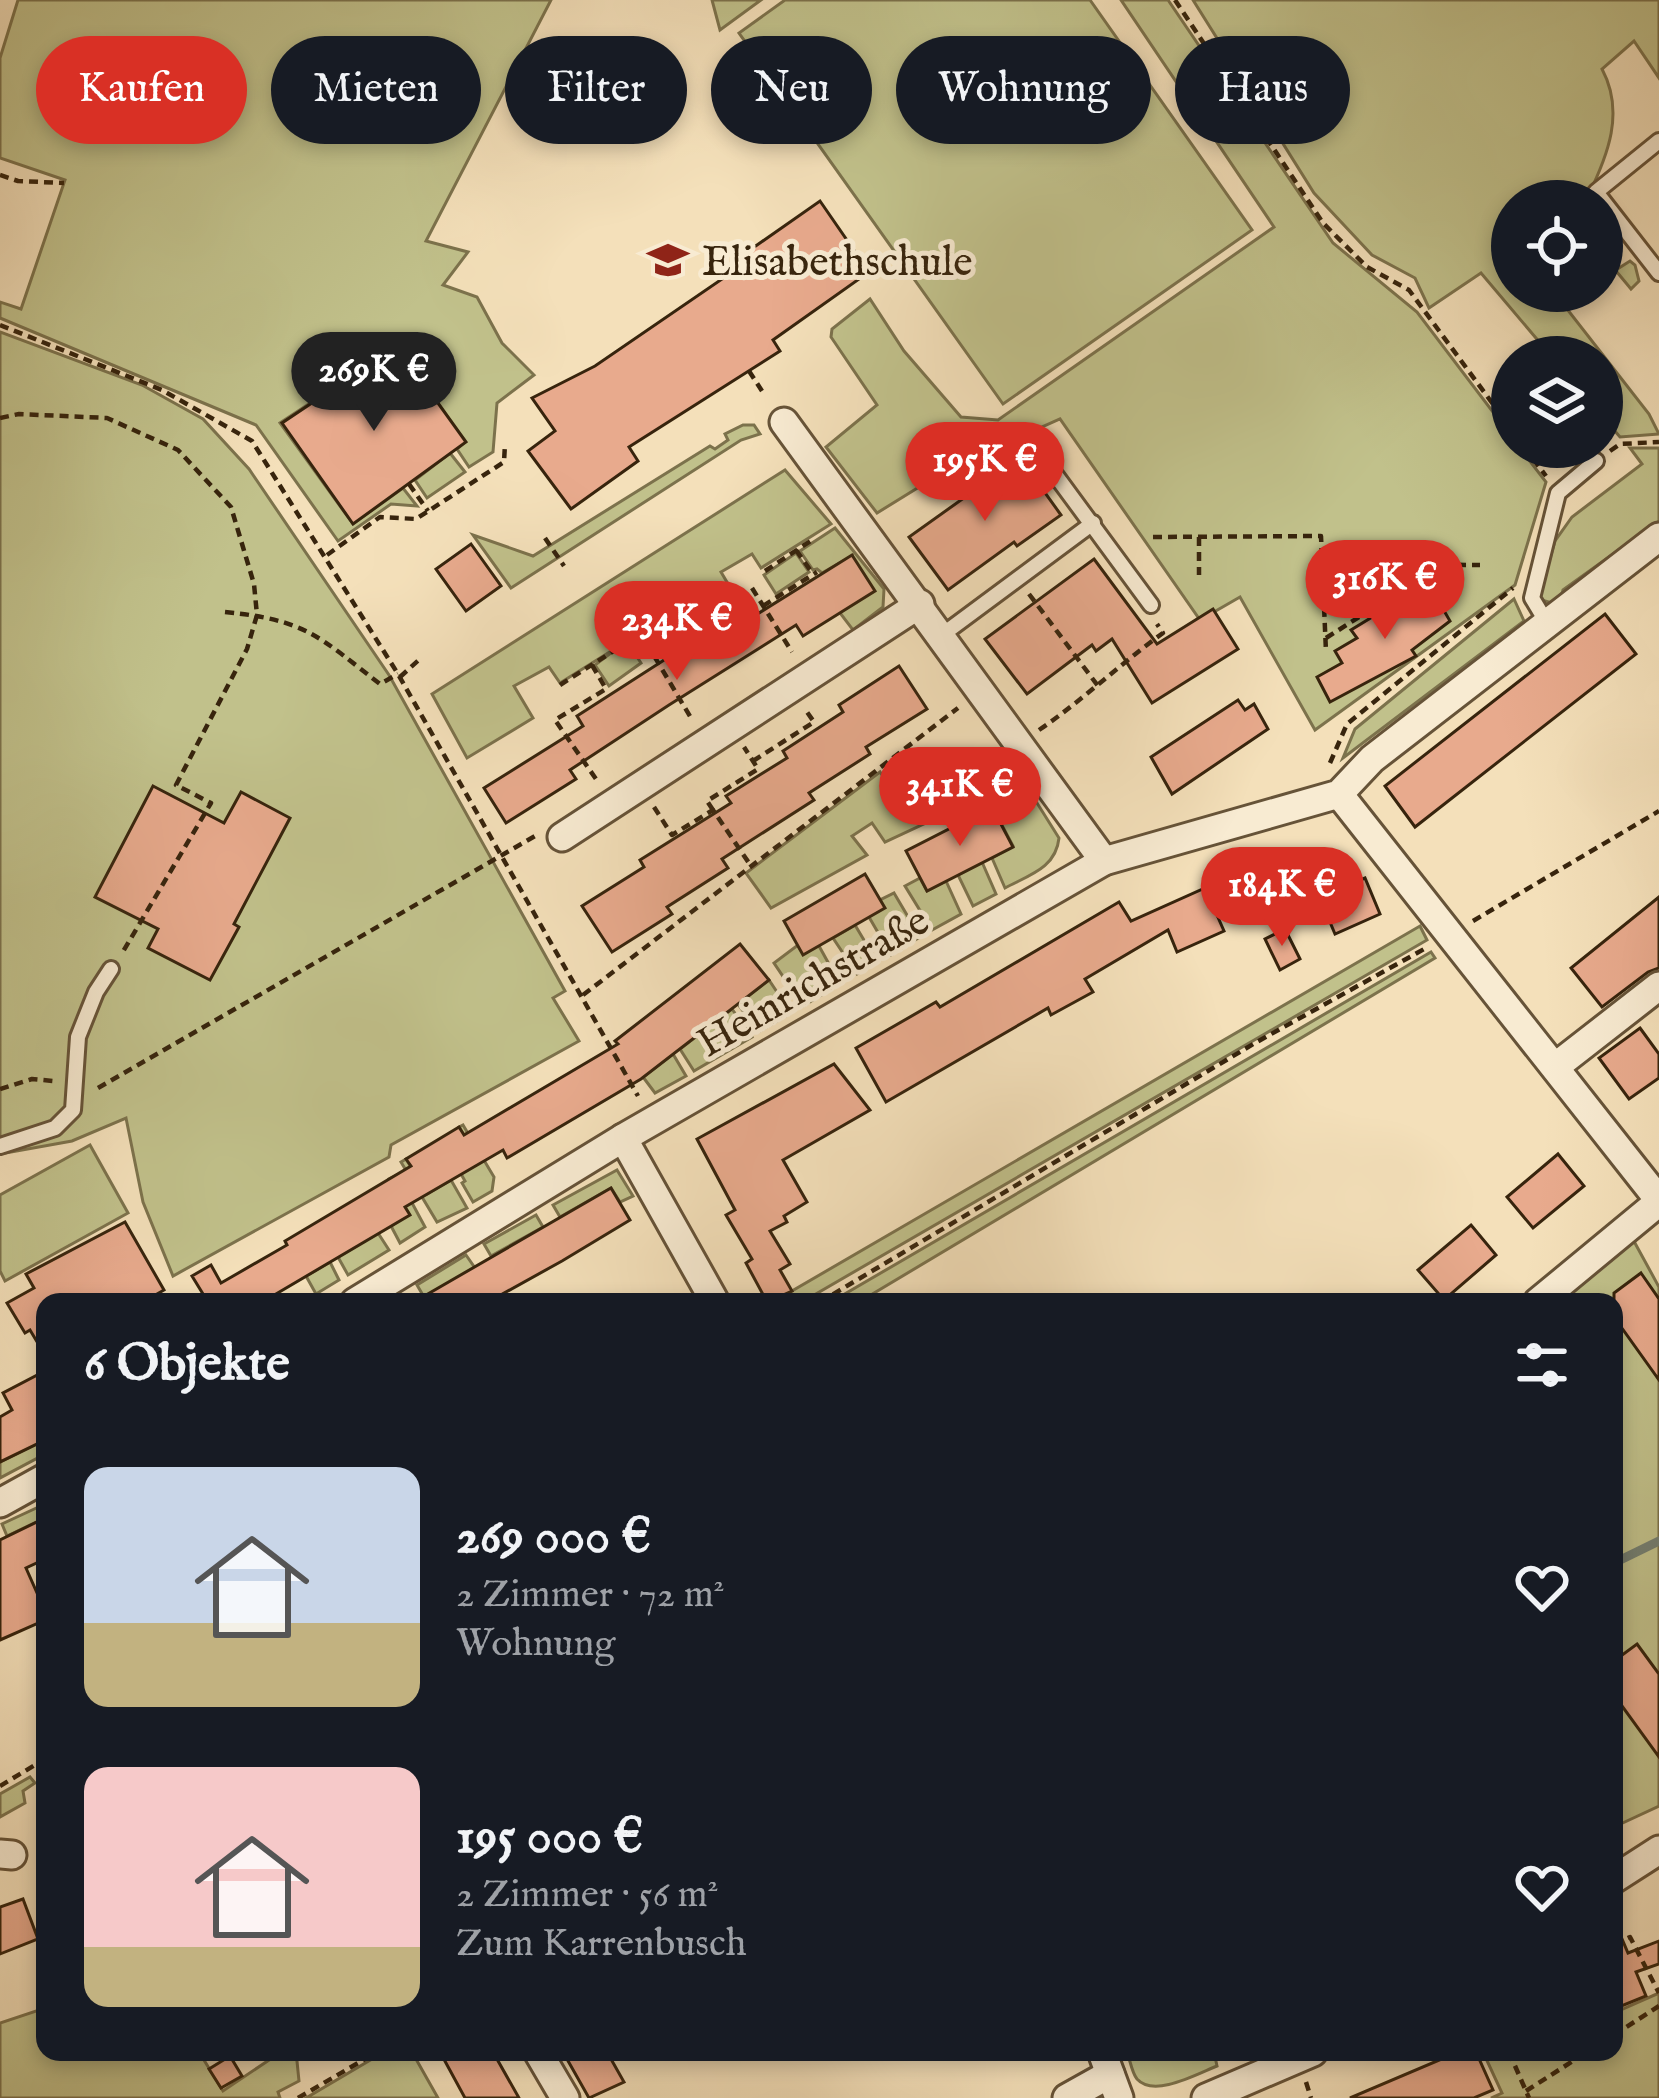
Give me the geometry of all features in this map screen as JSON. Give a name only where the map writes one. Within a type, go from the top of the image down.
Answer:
[{"type":"street","points":[[784,422],[1104,861]]},
{"type":"street","name":"Heinrichstraße","points":[[371,1293],[623,1138],[1104,861],[1339,794],[1372,759],[1659,537]]},
{"type":"street","points":[[562,837],[920,604]]},
{"type":"street","points":[[1339,794],[1659,1201],[1549,1293]]},
{"type":"street","points":[[1555,1067],[1659,986]]},
{"type":"street","points":[[623,1138],[710,1293]]},
{"type":"street","points":[[0,1503],[36,1483]]},
{"type":"street","points":[[1623,1874],[1659,1850]]},
{"type":"street","points":[[543,2061],[565,2098]]},
{"type":"street","points":[[1206,2098],[1292,2061]]},
{"type":"street","points":[[1066,2098],[1110,2075]]},
{"type":"lane","points":[[1659,141],[1596,192],[1659,272]]},
{"type":"lane","points":[[1547,623],[1532,598],[1536,569],[1558,493],[1588,468]]},
{"type":"lane","points":[[1051,469],[1150,605]]},
{"type":"lane","points":[[943,635],[1093,523]]},
{"type":"lane","points":[[0,1146],[56,1128],[74,1110],[77,1037],[111,969]]},
{"type":"path","points":[[1175,0],[1324,223],[1366,267],[1409,290],[1491,401]]},
{"type":"path","points":[[0,175],[18,181],[64,183]]},
{"type":"path","points":[[0,325],[162,390],[252,440],[399,676],[652,1122]]},
{"type":"path","points":[[749,371],[762,391]]},
{"type":"path","points":[[0,418],[20,414],[106,418],[178,450],[231,507],[254,584],[257,615],[247,649],[176,785],[211,803],[111,969]]},
{"type":"path","points":[[1623,444],[1659,442]]},
{"type":"path","points":[[327,555],[380,517],[416,519],[504,462],[505,444]]},
{"type":"path","points":[[1540,468],[1558,493]]},
{"type":"path","points":[[409,484],[428,511]]},
{"type":"path","points":[[1153,537],[1322,536],[1326,652]]},
{"type":"path","points":[[1199,537],[1199,575]]},
{"type":"path","points":[[545,538],[564,566]]},
{"type":"path","points":[[765,571],[812,540]]},
{"type":"path","points":[[763,606],[815,573],[796,550]]},
{"type":"path","points":[[1322,564],[1480,565]]},
{"type":"path","points":[[1324,639],[1386,600],[1379,583],[1355,565]]},
{"type":"path","points":[[1379,583],[1392,565]]},
{"type":"path","points":[[1339,794],[1330,763],[1347,724],[1536,569]]},
{"type":"path","points":[[1018,579],[1098,686]]},
{"type":"path","points":[[752,588],[800,683],[814,722],[753,761]]},
{"type":"path","points":[[1019,743],[1163,633],[1147,608],[1150,605]]},
{"type":"path","points":[[226,612],[307,627],[380,684],[422,658]]},
{"type":"path","points":[[647,644],[706,743]]},
{"type":"path","points":[[560,685],[622,645]]},
{"type":"path","points":[[592,665],[606,689],[555,720],[613,804]]},
{"type":"path","points":[[583,995],[982,690]]},
{"type":"path","points":[[730,728],[758,769],[707,801],[751,866]]},
{"type":"path","points":[[640,786],[672,835],[713,810]]},
{"type":"path","points":[[835,1293],[1255,1043],[1659,811]]},
{"type":"path","points":[[77,1099],[544,831],[562,837]]},
{"type":"path","points":[[0,1089],[32,1079],[55,1081],[77,1062]]},
{"type":"path","points":[[0,1786],[36,1764]]},
{"type":"path","points":[[1623,1940],[1630,1937],[1659,1993]]},
{"type":"path","points":[[1623,2029],[1659,2006]]},
{"type":"path","points":[[298,2098],[362,2061]]},
{"type":"path","points":[[1513,2061],[1527,2094],[1574,2061]]},
{"type":"green space","points":[[18,0],[551,0],[532,36],[505,36],[505,89],[481,135],[481,36],[271,36],[271,144],[476,144],[426,241],[468,252],[443,285],[477,297],[502,343],[534,375],[497,403],[493,452],[469,467],[457,449],[465,442],[397,346],[280,423],[353,524],[403,488],[417,506],[391,504],[338,541],[256,425],[0,318],[0,302],[21,309],[65,180],[0,158],[0,58]]},
{"type":"green space","points":[[712,0],[761,0],[720,30]]},
{"type":"green space","points":[[785,0],[1090,0],[1115,36],[896,36],[896,144],[1151,144],[1151,87],[1175,121],[1175,144],[1191,144],[1252,230],[1003,404],[818,144],[872,144],[872,36],[739,33]]},
{"type":"green space","points":[[1121,0],[1168,0],[1192,36],[1175,36],[1175,80],[1151,45],[1151,36],[1145,36]]},
{"type":"green space","points":[[1193,0],[1659,0],[1659,78],[1634,41],[1602,69],[1613,117],[1595,180],[1491,180],[1491,285],[1481,273],[1429,308],[1415,278],[1372,255],[1314,193],[1283,144],[1350,144],[1350,36],[1216,36]]},
{"type":"green space","points":[[1218,144],[1266,144],[1333,243],[1417,312],[1491,409],[1491,468],[1535,468],[1546,482],[1515,585],[1315,730],[1240,597],[1200,620],[1060,419],[984,453],[979,450],[877,513],[826,447],[877,405],[831,337],[832,329],[870,299],[904,351],[961,417],[998,420],[1274,227]]},
{"type":"green space","points":[[1630,261],[1639,281],[1631,289],[1623,279],[1623,265]]},
{"type":"green space","points":[[1514,312],[1569,312],[1588,336],[1534,336]]},
{"type":"green space","points":[[0,332],[142,385],[203,419],[249,469],[389,675],[565,991],[553,998],[579,1041],[391,1145],[389,1157],[173,1276],[143,1202],[126,1118],[72,1141],[0,1154]]},
{"type":"green space","points":[[1623,381],[1649,414],[1659,434],[1623,437]]},
{"type":"green space","points":[[754,425],[760,434],[741,440],[511,588],[473,535],[533,556],[710,446],[715,449],[728,440],[725,434]]},
{"type":"green space","points":[[1630,448],[1659,448],[1659,521],[1563,590],[1559,605],[1538,599],[1555,541],[1572,517],[1642,464]]},
{"type":"green space","points":[[450,453],[465,472],[427,498],[415,480]]},
{"type":"green space","points":[[785,470],[831,524],[761,568],[752,554],[721,572],[740,604],[670,647],[656,629],[630,646],[641,663],[609,686],[595,665],[624,643],[560,683],[549,667],[514,686],[533,718],[467,758],[432,694]]},
{"type":"green space","points":[[835,528],[884,589],[883,607],[853,630],[840,613],[852,556],[822,573],[813,570],[800,551]]},
{"type":"green space","points":[[796,553],[809,572],[776,594],[764,575]]},
{"type":"green space","points":[[1514,599],[1524,621],[1343,758],[1355,729]]},
{"type":"green space","points":[[1005,752],[1059,838],[1047,864],[1005,888],[992,858],[1013,846],[986,795],[885,842],[872,823],[852,836],[867,855],[771,908],[746,873],[880,772],[897,797]]},
{"type":"green space","points":[[982,862],[996,894],[973,906],[958,875]]},
{"type":"green space","points":[[920,878],[927,891],[946,881],[961,914],[932,930],[905,886]]},
{"type":"green space","points":[[894,893],[920,937],[891,955],[869,917],[880,900]]},
{"type":"green space","points":[[855,925],[877,962],[857,974],[833,938]]},
{"type":"green space","points":[[1420,926],[1427,940],[818,1293],[788,1293]]},
{"type":"green space","points":[[798,945],[819,946],[840,984],[803,1006],[774,963]]},
{"type":"green space","points":[[1431,952],[1435,958],[874,1293],[846,1293]]},
{"type":"green space","points":[[769,980],[791,1013],[758,1032],[738,1004]]},
{"type":"green space","points":[[732,1009],[752,1037],[694,1071],[680,1049]]},
{"type":"green space","points":[[673,1054],[686,1076],[655,1093],[643,1077]]},
{"type":"green space","points":[[463,1125],[494,1177],[492,1191],[473,1202],[461,1174],[480,1162],[459,1127]]},
{"type":"green space","points":[[90,1145],[128,1213],[5,1281],[0,1271],[0,1195]]},
{"type":"green space","points":[[406,1159],[427,1194],[451,1180],[467,1208],[437,1222],[401,1162]]},
{"type":"green space","points":[[617,1170],[633,1196],[620,1202],[611,1188],[560,1217],[553,1205]]},
{"type":"green space","points":[[397,1175],[425,1227],[400,1243],[391,1226],[409,1214],[389,1179]]},
{"type":"green space","points":[[536,1215],[543,1227],[491,1256],[484,1244]]},
{"type":"green space","points":[[378,1233],[389,1250],[348,1275],[338,1257]]},
{"type":"green space","points":[[1630,1234],[1659,1287],[1659,1806],[1623,1823],[1623,1293],[1563,1293]]},
{"type":"green space","points":[[466,1255],[475,1268],[431,1293],[422,1293],[417,1285]]},
{"type":"green space","points":[[330,1262],[339,1280],[315,1293],[306,1276]]},
{"type":"green space","points":[[36,1444],[36,1459],[0,1478],[0,1462]]},
{"type":"green space","points":[[36,1508],[36,1522],[7,1536],[2,1524]]},
{"type":"green space","points":[[30,1777],[35,1783],[23,1791],[25,1803],[0,1817],[0,1794]]},
{"type":"green space","points":[[1659,1993],[1659,2098],[1491,2098],[1502,2093],[1487,2061],[1623,2061],[1623,2009]]},
{"type":"green space","points":[[36,2011],[36,2061],[205,2061],[223,2091],[268,2061],[297,2061],[299,2081],[278,2092],[280,2098],[0,2098],[0,2023]]},
{"type":"green space","points":[[369,2061],[417,2061],[438,2098],[306,2098]]},
{"type":"green space","points":[[1130,2061],[1216,2061],[1217,2066],[1176,2083],[1154,2086],[1137,2079]]},
{"type":"building","points":[[820,201],[869,272],[773,340],[780,351],[629,447],[638,461],[571,509],[528,451],[555,431],[532,398],[595,366],[725,277],[720,271]]},
{"type":"building","points":[[397,346],[466,442],[353,524],[282,423]]},
{"type":"building","points":[[1020,458],[1061,515],[948,590],[909,537]]},
{"type":"building","points":[[471,544],[501,586],[466,611],[436,569]]},
{"type":"building","points":[[852,555],[875,591],[803,636],[796,625],[570,770],[576,779],[506,823],[484,788],[583,726],[577,716],[745,608],[751,618]]},
{"type":"building","points":[[1094,559],[1157,644],[1213,609],[1238,649],[1152,703],[1112,639],[1096,651],[1092,645],[1027,694],[985,639]]},
{"type":"building","points":[[1428,583],[1450,621],[1412,650],[1416,656],[1330,702],[1317,677],[1342,663],[1335,651],[1357,638],[1351,630]]},
{"type":"building","points":[[1605,614],[1636,654],[1415,827],[1385,786]]},
{"type":"building","points":[[899,666],[927,709],[866,747],[870,754],[809,793],[814,800],[722,859],[728,868],[667,907],[672,914],[612,952],[582,906],[644,867],[640,860],[731,803],[726,796],[787,758],[783,751],[843,712],[839,705]]},
{"type":"building","points":[[1238,700],[1245,710],[1254,704],[1268,729],[1172,794],[1151,757]]},
{"type":"building","points":[[153,786],[224,823],[241,792],[290,818],[210,980],[148,948],[158,929],[95,897]]},
{"type":"building","points":[[992,807],[1013,847],[927,891],[906,851]]},
{"type":"building","points":[[1324,850],[1340,888],[1365,878],[1380,914],[1335,934],[1319,896],[1295,907],[1279,870]]},
{"type":"building","points":[[865,874],[885,908],[803,955],[784,921]]},
{"type":"building","points":[[1205,888],[1224,931],[1177,952],[1168,930],[1085,979],[1093,992],[1051,1015],[1048,1008],[886,1102],[856,1048],[936,1002],[940,1007],[1119,902],[1131,921]]},
{"type":"building","points":[[1659,897],[1659,968],[1602,1007],[1571,968]]},
{"type":"building","points":[[1285,929],[1300,959],[1280,970],[1265,939]]},
{"type":"building","points":[[740,944],[769,980],[641,1079],[507,1158],[503,1150],[405,1207],[410,1215],[278,1293],[202,1293],[192,1276],[211,1265],[221,1283],[411,1166],[406,1159],[459,1127],[464,1135],[618,1044],[615,1041]]},
{"type":"building","points":[[1640,1028],[1659,1054],[1659,1078],[1629,1099],[1599,1058]]},
{"type":"building","points":[[834,1064],[870,1110],[783,1160],[807,1202],[770,1231],[790,1264],[780,1270],[792,1291],[762,1293],[746,1263],[752,1259],[726,1215],[735,1210],[697,1139]]},
{"type":"building","points":[[1558,1154],[1584,1186],[1533,1228],[1507,1197]]},
{"type":"building","points":[[611,1188],[630,1220],[504,1293],[430,1293]]},
{"type":"building","points":[[125,1222],[164,1290],[36,1293],[36,1340],[30,1330],[25,1333],[7,1303],[34,1288],[26,1274]]},
{"type":"building","points":[[1471,1225],[1496,1255],[1452,1293],[1438,1293],[1418,1270]]},
{"type":"building","points":[[1641,1273],[1659,1299],[1659,1380],[1623,1330],[1623,1293],[1614,1293]]},
{"type":"building","points":[[36,1376],[36,1444],[0,1462],[0,1417],[12,1410],[3,1393]]},
{"type":"building","points":[[36,1522],[36,1563],[26,1568],[36,1591],[36,1624],[0,1640],[0,1540]]},
{"type":"building","points":[[1637,1644],[1659,1674],[1659,1757],[1623,1707],[1623,1654]]},
{"type":"building","points":[[23,1899],[36,1940],[0,1954],[0,1907]]},
{"type":"building","points":[[1623,1941],[1628,1953],[1659,1941],[1659,1964],[1636,1972],[1646,1996],[1623,2005]]},
{"type":"building","points":[[233,2061],[242,2076],[221,2088],[209,2069]]},
{"type":"building","points":[[445,2061],[498,2061],[519,2098],[465,2098]]},
{"type":"building","points":[[568,2061],[612,2061],[624,2082],[589,2098]]},
{"type":"building","points":[[1437,2061],[1480,2061],[1493,2090],[1474,2098],[1350,2098]]},
{"type":"waterway","points":[[1623,1559],[1659,1541]]},
{"type":"place","name":"Elisabethschule","points":[[668,260]]}]
